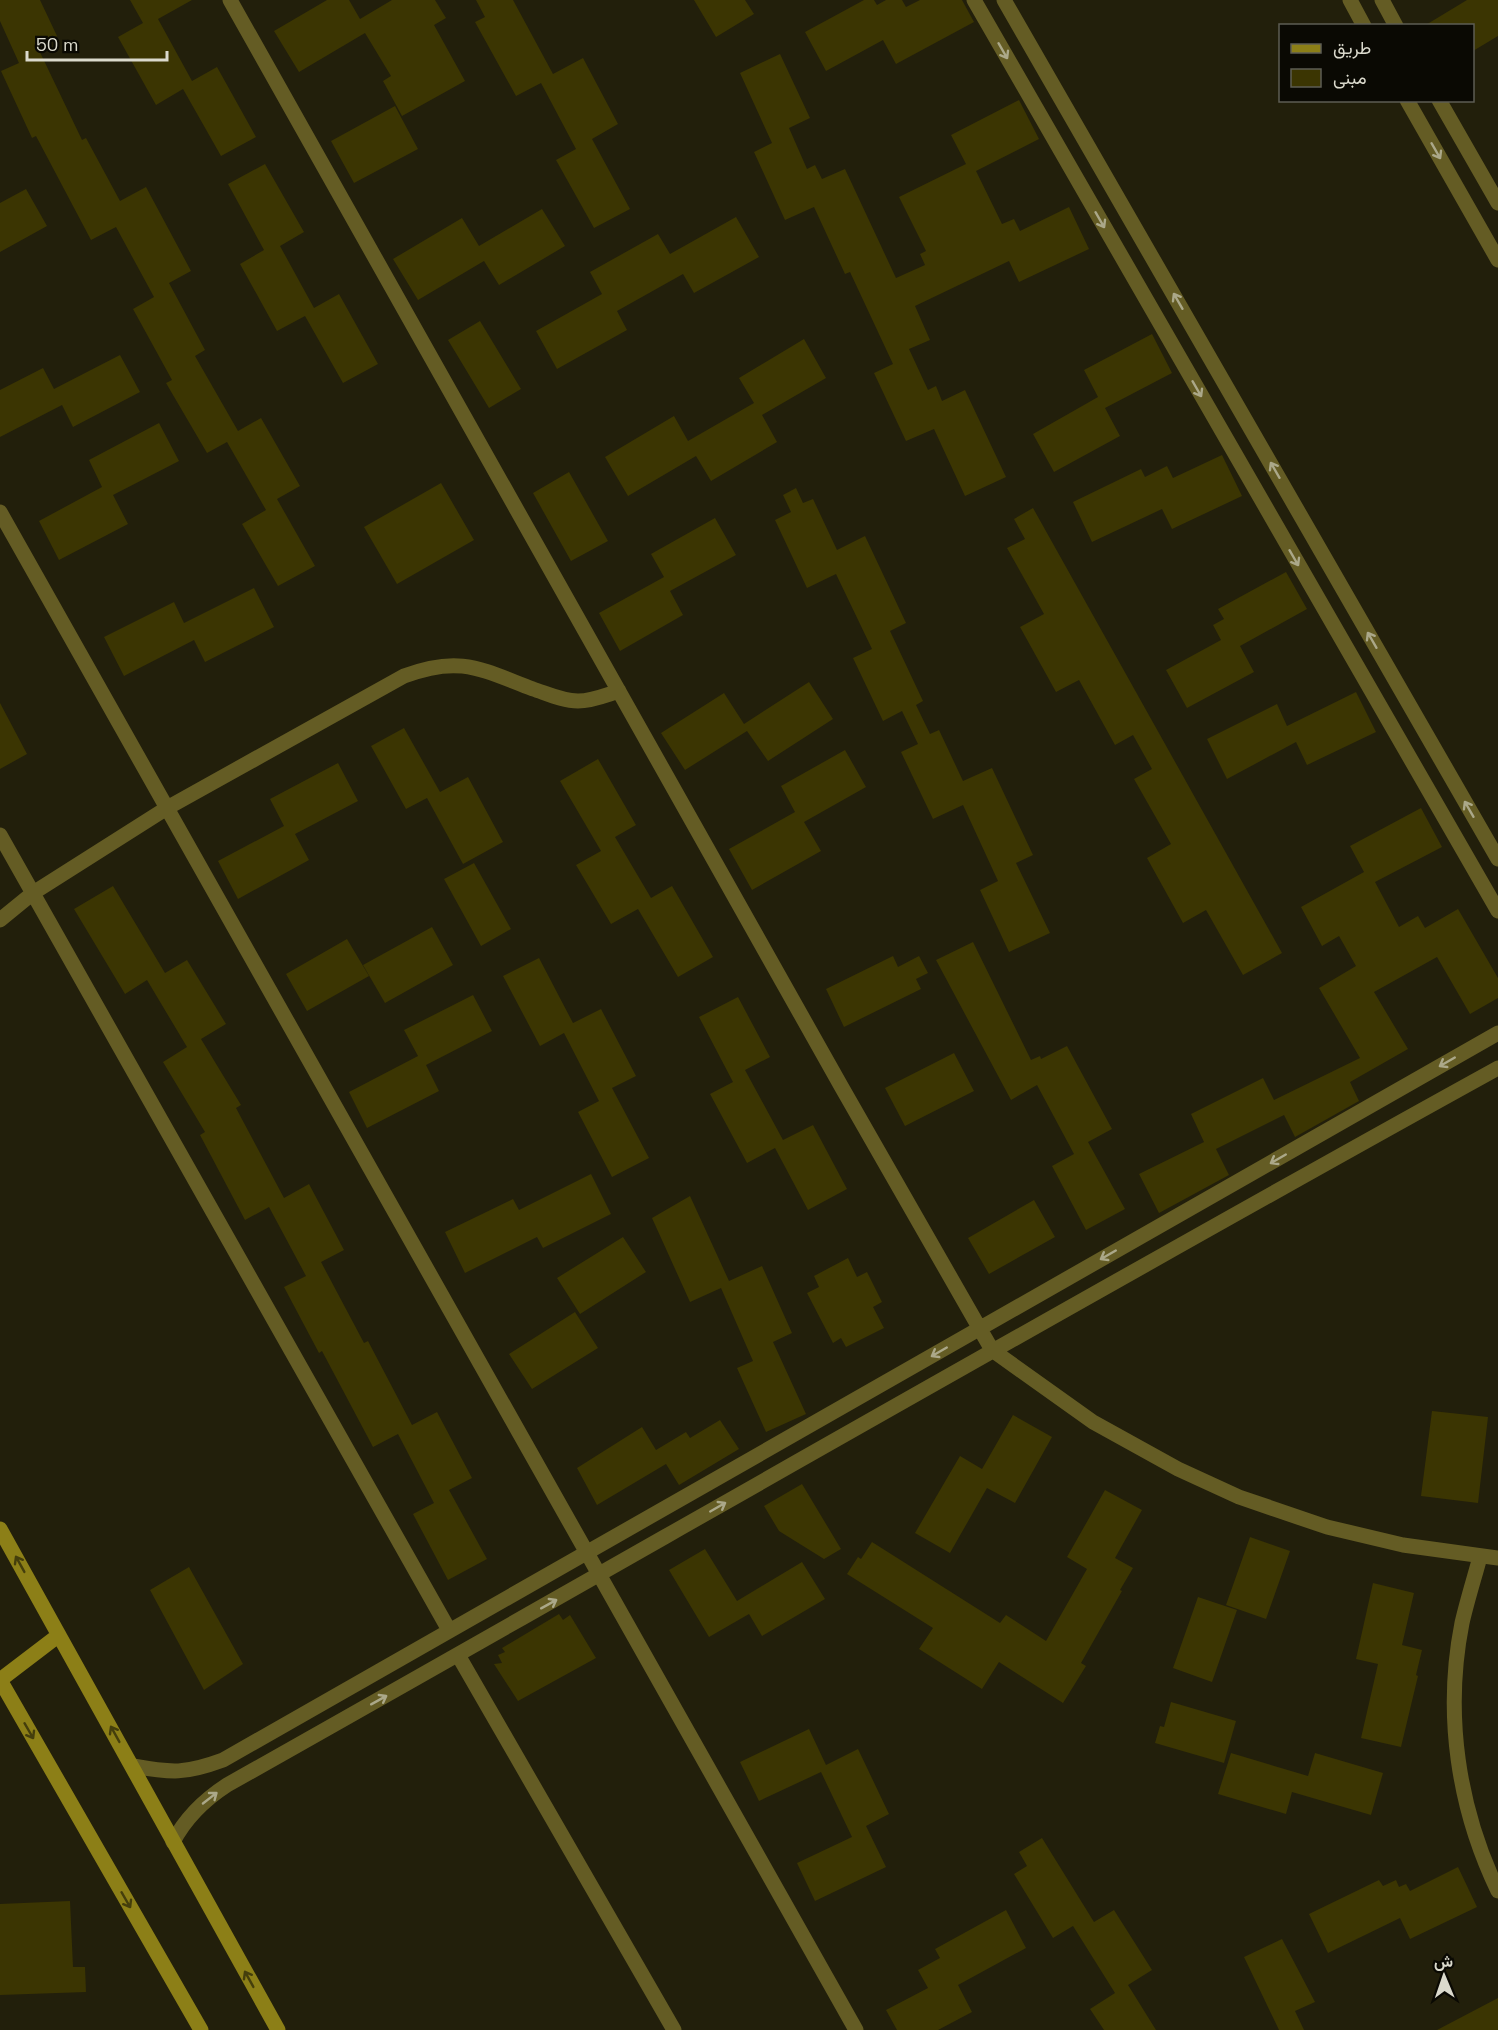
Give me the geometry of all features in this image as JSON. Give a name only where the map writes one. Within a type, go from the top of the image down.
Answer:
[{"type":"street","points":[[230,0],[978,1329],[992,1350],[1093,1422],[1178,1469],[1239,1497],[1327,1527],[1403,1545],[1498,1558]]},
{"type":"street","points":[[974,0],[1498,911]]},
{"type":"street","points":[[1004,0],[1498,859]]},
{"type":"street","points":[[1350,0],[1363,24]]},
{"type":"street","points":[[1382,0],[1395,24]]},
{"type":"street","points":[[1408,102],[1498,260]]},
{"type":"street","points":[[1440,102],[1498,203]]},
{"type":"street","points":[[0,512],[856,2030]]},
{"type":"street","points":[[0,920],[33,893],[167,808],[404,676],[426,668],[449,664],[472,666],[549,694],[577,701],[591,700],[619,691]]},
{"type":"street","points":[[0,835],[449,1630]]},
{"type":"street","points":[[133,1766],[167,1772],[186,1771],[223,1760],[1498,1034]]},
{"type":"street","points":[[173,1842],[183,1824],[210,1796],[992,1350],[1498,1068]]},
{"type":"street","points":[[0,1528],[278,2030]]},
{"type":"street","points":[[1480,1557],[1462,1623],[1454,1683],[1455,1744],[1465,1802],[1484,1862],[1498,1891]]},
{"type":"street","points":[[59,1635],[0,1680],[201,2030]]},
{"type":"street","points":[[458,1655],[674,2030]]},
{"type":"building","points":[[0,0],[40,0],[57,36],[37,46],[82,140],[86,138],[120,201],[146,187],[191,271],[169,283],[205,350],[195,356],[238,431],[261,418],[300,486],[277,499],[315,566],[278,586],[242,524],[266,510],[227,442],[207,453],[166,383],[172,380],[133,309],[154,297],[116,227],[91,240],[36,136],[32,138],[1,71],[19,63],[0,21]]},
{"type":"building","points":[[130,0],[192,0],[158,19],[192,81],[217,67],[256,137],[221,156],[183,89],[156,105],[118,37],[143,23]]},
{"type":"building","points":[[327,0],[349,0],[360,19],[392,0],[435,0],[446,18],[434,25],[465,81],[402,116],[383,81],[391,76],[365,33],[299,72],[274,31]]},
{"type":"building","points":[[476,0],[513,0],[553,74],[583,58],[618,124],[592,139],[630,209],[594,228],[556,160],[576,149],[541,83],[516,96],[475,22],[485,17]]},
{"type":"building","points":[[694,0],[745,0],[754,14],[716,37]]},
{"type":"building","points":[[864,0],[874,0],[877,5],[886,0],[902,0],[906,7],[920,0],[962,0],[974,22],[896,64],[883,40],[826,71],[805,32]]},
{"type":"building","points":[[1467,0],[1498,0],[1498,36],[1474,50],[1474,24],[1427,24]]},
{"type":"building","points":[[780,54],[810,118],[789,128],[807,169],[815,165],[822,179],[845,169],[896,278],[925,265],[920,254],[926,251],[899,197],[966,164],[951,135],[1019,100],[1039,139],[976,171],[1002,224],[1014,219],[1020,231],[1069,207],[1089,249],[1019,282],[1009,261],[915,306],[930,340],[909,349],[928,390],[936,386],[942,401],[965,390],[1006,477],[965,496],[934,429],[906,441],[874,373],[893,364],[850,272],[845,274],[814,207],[785,220],[754,152],[772,143],[740,73]]},
{"type":"building","points":[[395,106],[418,149],[354,183],[331,141]]},
{"type":"building","points":[[265,164],[304,232],[280,246],[314,308],[339,294],[378,364],[343,383],[305,316],[277,331],[240,264],[264,250],[228,184]]},
{"type":"building","points":[[26,189],[47,226],[0,252],[0,203]]},
{"type":"building","points":[[542,209],[565,246],[499,285],[484,261],[418,300],[393,259],[462,218],[479,246]]},
{"type":"building","points":[[736,217],[759,257],[694,293],[683,274],[617,311],[627,330],[557,369],[536,331],[602,294],[590,272],[658,234],[670,254]]},
{"type":"building","points":[[480,321],[521,389],[489,408],[448,340]]},
{"type":"building","points":[[1152,334],[1172,373],[1105,408],[1120,436],[1054,472],[1033,434],[1098,397],[1084,370]]},
{"type":"building","points":[[804,339],[826,378],[762,415],[777,442],[711,481],[696,456],[628,496],[605,457],[674,416],[688,441],[754,403],[739,378]]},
{"type":"building","points":[[120,355],[140,392],[73,427],[62,405],[0,437],[0,390],[43,368],[54,389]]},
{"type":"building","points":[[159,423],[179,461],[113,495],[128,524],[59,560],[39,521],[102,487],[89,460]]},
{"type":"building","points":[[1222,455],[1242,496],[1172,529],[1162,509],[1092,542],[1073,502],[1141,469],[1145,477],[1167,466],[1173,478]]},
{"type":"building","points":[[569,472],[608,541],[571,561],[533,493]]},
{"type":"building","points":[[441,483],[474,540],[397,584],[364,527]]},
{"type":"building","points":[[796,488],[803,503],[813,499],[837,550],[865,536],[906,623],[890,631],[923,701],[916,705],[930,734],[939,730],[963,781],[992,768],[1033,855],[1016,863],[1050,933],[1009,952],[980,890],[998,881],[963,805],[933,819],[901,752],[918,744],[902,711],[883,721],[853,658],[872,649],[836,574],[807,588],[775,520],[791,512],[783,495]]},
{"type":"building","points":[[1033,508],[1282,953],[1243,975],[1206,910],[1183,923],[1147,858],[1171,844],[1134,779],[1152,769],[1133,735],[1115,745],[1079,680],[1056,692],[1020,627],[1044,614],[1007,548],[1025,539],[1014,519]]},
{"type":"building","points":[[715,518],[736,555],[670,591],[683,615],[620,651],[599,613],[664,577],[651,554]]},
{"type":"building","points":[[1286,572],[1307,609],[1240,646],[1254,672],[1187,708],[1166,670],[1221,640],[1213,625],[1224,619],[1218,609]]},
{"type":"building","points":[[254,588],[274,627],[205,662],[194,640],[124,676],[104,637],[174,602],[184,623]]},
{"type":"building","points":[[809,682],[833,719],[768,761],[747,731],[685,770],[661,733],[724,693],[744,724]]},
{"type":"building","points":[[1356,692],[1376,732],[1307,765],[1296,742],[1227,779],[1207,739],[1277,704],[1287,726]]},
{"type":"building","points":[[0,703],[27,754],[0,769]]},
{"type":"building","points":[[404,728],[440,792],[468,777],[503,842],[463,864],[427,798],[406,809],[371,746]]},
{"type":"building","points":[[845,750],[866,787],[804,822],[821,851],[752,890],[729,849],[795,812],[781,786]]},
{"type":"building","points":[[598,759],[636,825],[615,837],[651,898],[672,886],[713,957],[678,977],[638,909],[611,924],[576,865],[601,851],[560,781]]},
{"type":"building","points":[[338,763],[358,801],[295,834],[309,860],[238,899],[218,861],[284,826],[270,799]]},
{"type":"building","points":[[1421,808],[1442,847],[1375,882],[1399,927],[1418,916],[1425,928],[1458,909],[1498,978],[1498,998],[1470,1014],[1437,957],[1374,992],[1408,1049],[1350,1082],[1359,1101],[1295,1137],[1284,1115],[1216,1149],[1229,1175],[1159,1213],[1139,1174],[1204,1142],[1191,1114],[1263,1078],[1274,1100],[1360,1058],[1319,988],[1356,966],[1339,936],[1322,946],[1301,907],[1364,872],[1350,846]]},
{"type":"building","points":[[474,863],[511,929],[481,946],[444,879]]},
{"type":"building","points":[[113,886],[165,973],[187,960],[226,1024],[201,1039],[241,1105],[236,1108],[284,1198],[309,1184],[344,1250],[321,1262],[364,1343],[368,1341],[412,1425],[437,1412],[472,1478],[449,1490],[487,1559],[448,1580],[413,1514],[434,1503],[398,1434],[373,1447],[322,1351],[319,1353],[284,1287],[306,1276],[269,1207],[245,1220],[200,1135],[205,1132],[163,1062],[187,1047],[147,980],[125,994],[74,909]]},
{"type":"building","points":[[432,927],[453,965],[385,1003],[363,965]]},
{"type":"building","points":[[347,939],[369,976],[307,1011],[286,974]]},
{"type":"building","points":[[973,942],[1031,1060],[1040,1056],[1041,1059],[1067,1046],[1112,1129],[1088,1142],[1125,1209],[1086,1230],[1052,1166],[1074,1154],[1037,1085],[1011,1100],[936,960]]},
{"type":"building","points":[[893,956],[898,967],[919,956],[928,973],[916,979],[921,989],[844,1027],[826,989]]},
{"type":"building","points":[[539,958],[573,1023],[601,1009],[636,1076],[612,1088],[649,1158],[612,1177],[578,1112],[599,1101],[564,1033],[540,1046],[503,976]]},
{"type":"building","points":[[473,995],[492,1031],[426,1065],[439,1091],[367,1128],[349,1092],[418,1056],[404,1030]]},
{"type":"building","points":[[738,997],[770,1057],[745,1070],[783,1140],[813,1125],[847,1189],[808,1210],[775,1148],[747,1163],[710,1094],[733,1082],[699,1017]]},
{"type":"building","points":[[954,1053],[974,1091],[905,1126],[885,1088]]},
{"type":"building","points":[[591,1174],[611,1214],[543,1248],[537,1237],[465,1273],[445,1232],[513,1199],[519,1210]]},
{"type":"building","points":[[690,1196],[729,1281],[762,1266],[792,1333],[773,1342],[806,1414],[766,1432],[737,1368],[753,1361],[721,1288],[690,1302],[652,1218]]},
{"type":"building","points":[[1034,1200],[1055,1237],[989,1274],[968,1238]]},
{"type":"building","points":[[623,1237],[646,1272],[580,1314],[557,1278]]},
{"type":"building","points":[[848,1258],[857,1277],[867,1272],[882,1302],[873,1307],[884,1328],[846,1347],[841,1338],[833,1343],[807,1293],[819,1287],[814,1276]]},
{"type":"building","points":[[575,1312],[598,1348],[532,1389],[509,1354]]},
{"type":"building","points":[[1432,1411],[1488,1417],[1478,1503],[1421,1496]]},
{"type":"building","points":[[1013,1415],[1052,1437],[1015,1503],[987,1488],[950,1553],[915,1533],[960,1456],[982,1469]]},
{"type":"building","points":[[720,1420],[739,1449],[679,1485],[666,1464],[597,1505],[577,1468],[642,1427],[656,1450],[686,1432],[690,1438]]},
{"type":"building","points":[[802,1484],[841,1549],[824,1559],[779,1531],[764,1506]]},
{"type":"building","points":[[1105,1490],[1142,1510],[1115,1558],[1133,1568],[1081,1663],[1086,1666],[1063,1703],[999,1662],[982,1689],[919,1649],[933,1628],[847,1574],[872,1542],[1000,1623],[1006,1615],[1046,1641],[1087,1569],[1067,1557]]},
{"type":"building","points":[[1250,1537],[1290,1551],[1266,1619],[1226,1605]]},
{"type":"building","points":[[705,1549],[737,1601],[802,1562],[825,1599],[762,1636],[749,1614],[709,1637],[669,1570]]},
{"type":"building","points":[[189,1567],[243,1664],[204,1690],[150,1590]]},
{"type":"building","points":[[1373,1583],[1414,1593],[1402,1645],[1422,1650],[1401,1747],[1361,1738],[1378,1664],[1356,1659]]},
{"type":"building","points":[[1198,1597],[1237,1610],[1212,1682],[1173,1668]]},
{"type":"building","points":[[559,1614],[563,1620],[570,1615],[596,1658],[518,1701],[494,1664],[502,1663],[498,1655],[505,1652],[502,1648]]},
{"type":"building","points":[[1171,1702],[1236,1721],[1224,1763],[1155,1743],[1160,1726],[1164,1727]]},
{"type":"building","points":[[809,1729],[826,1765],[858,1749],[889,1814],[866,1826],[886,1867],[815,1901],[797,1863],[852,1837],[821,1772],[759,1801],[740,1762]]},
{"type":"building","points":[[1231,1753],[1308,1776],[1315,1753],[1383,1773],[1371,1815],[1292,1792],[1286,1814],[1218,1794]]},
{"type":"building","points":[[1042,1838],[1094,1922],[1114,1910],[1152,1970],[1128,1985],[1156,2030],[1104,2030],[1090,2009],[1115,1993],[1073,1926],[1053,1938],[1014,1874],[1027,1866],[1019,1852]]},
{"type":"building","points":[[1458,1867],[1477,1907],[1410,1939],[1400,1918],[1328,1953],[1309,1914],[1379,1880],[1383,1886],[1396,1880],[1399,1887],[1406,1884],[1410,1891]]},
{"type":"building","points":[[70,1901],[73,1967],[85,1967],[86,1992],[0,1995],[0,1904]]},
{"type":"building","points":[[1006,1910],[1026,1948],[958,1985],[972,2012],[938,2030],[897,2030],[886,2010],[928,1988],[918,1970],[940,1958],[935,1949]]},
{"type":"building","points":[[1282,1939],[1315,2002],[1295,2011],[1304,2030],[1279,2030],[1244,1957]]},
{"type":"building","points":[[1498,1998],[1498,2030],[1437,2030]]}]
